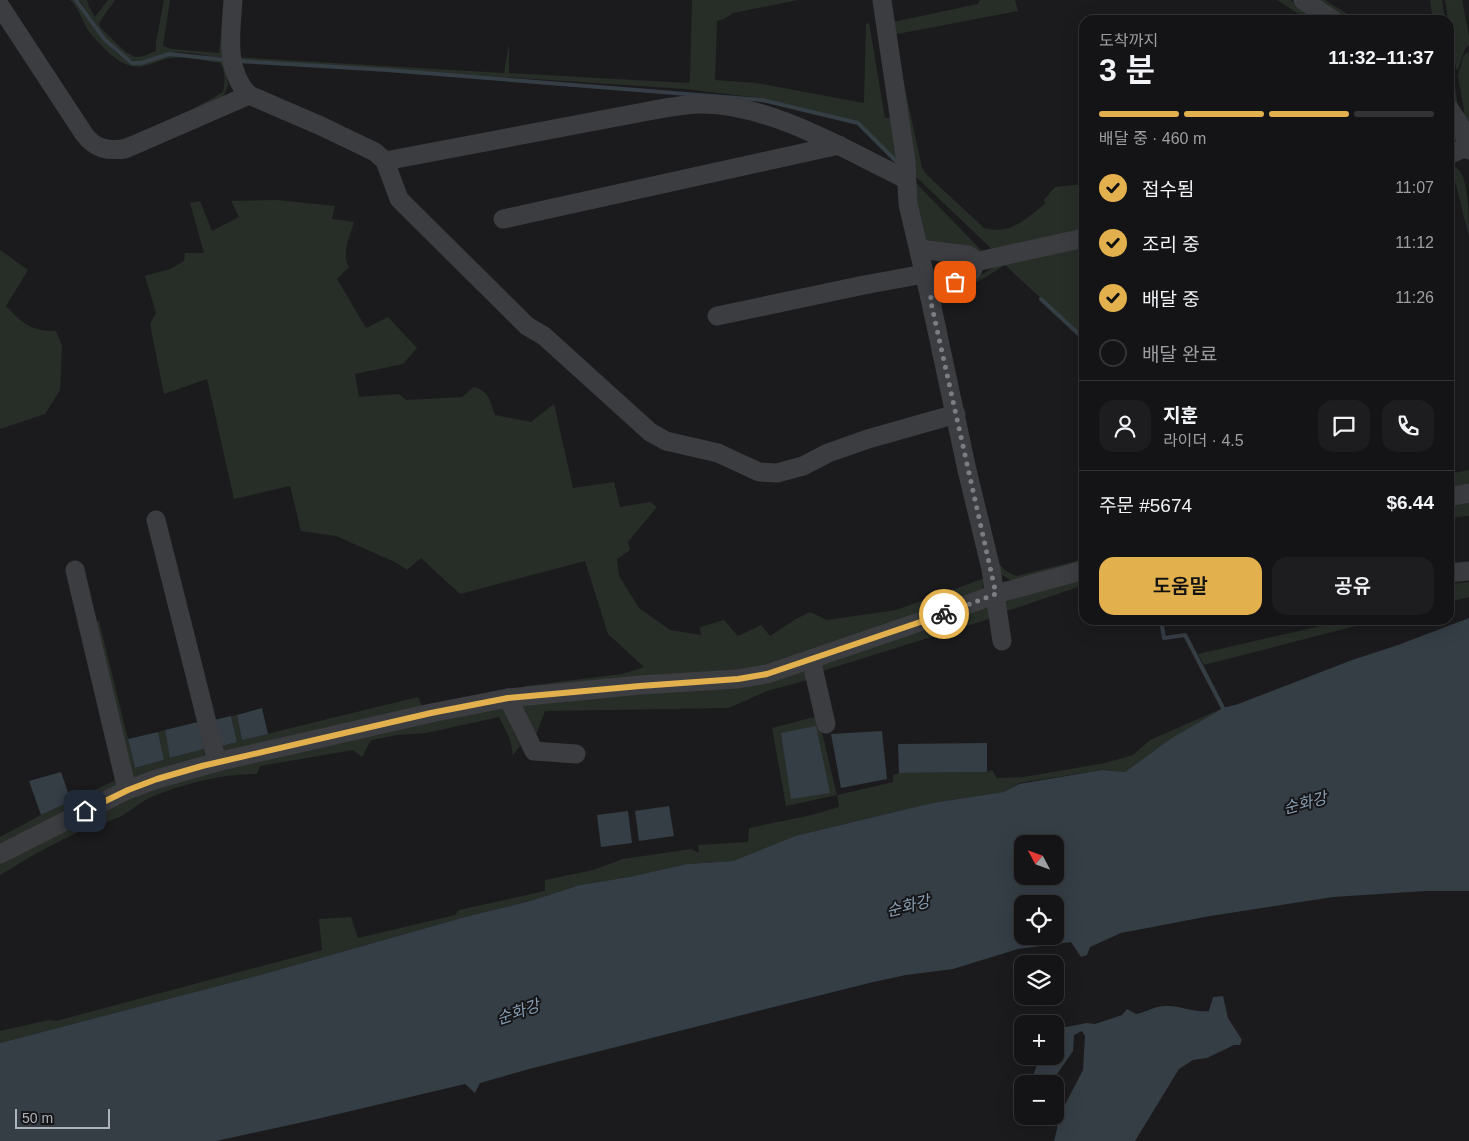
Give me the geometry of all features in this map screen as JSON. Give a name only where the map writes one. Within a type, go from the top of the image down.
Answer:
[{"type":"street","points":[[233,0],[232,62],[242,87],[249,94],[329,129],[375,152],[385,160],[399,199],[527,326],[544,336],[650,432],[666,441],[718,453],[759,472],[777,473],[804,466],[828,453],[868,439],[956,414]]},
{"type":"street","points":[[882,0],[905,152],[908,204],[996,594],[1002,641]]},
{"type":"street","points":[[1303,0],[1326,15]]},
{"type":"street","points":[[0,6],[90,143],[98,148],[110,150],[125,149],[249,94]]},
{"type":"street","points":[[385,160],[680,105],[704,104],[730,107],[771,117],[838,145],[906,179]]},
{"type":"street","points":[[1454,116],[1461,127],[1468,148],[1454,153]]},
{"type":"street","points":[[503,219],[838,145]]},
{"type":"street","points":[[975,262],[1079,239]]},
{"type":"street","points":[[919,249],[968,255],[975,262],[972,271],[930,298]]},
{"type":"street","points":[[716,316],[924,274]]},
{"type":"street","points":[[1454,496],[1469,494]]},
{"type":"street","points":[[156,520],[216,762]]},
{"type":"street","points":[[75,570],[128,790]]},
{"type":"street","points":[[0,854],[128,790],[157,779],[216,762],[431,713],[508,698],[738,679],[767,674],[996,594],[1079,571]]},
{"type":"street","points":[[1454,572],[1469,571]]},
{"type":"street","points":[[811,659],[826,724]]},
{"type":"street","points":[[508,698],[534,751],[576,754]]},
{"type":"shaded area","points":[[70,0],[74,0],[112,49],[131,62],[139,64],[178,55],[224,61],[228,85],[224,95],[165,126],[123,145],[103,146],[92,134],[104,140],[117,140],[166,122],[223,92],[224,73],[220,63],[189,58],[176,57],[142,67],[125,64],[110,54],[93,36]]},
{"type":"shaded area","points":[[79,0],[87,0],[95,17],[108,0],[115,0],[99,23],[100,27],[123,49],[137,57],[156,51],[164,0],[170,0],[163,46],[171,49],[219,53],[225,0],[223,58],[176,52],[141,61],[132,60],[124,56],[109,42]]},
{"type":"shaded area","points":[[692,0],[798,0],[733,13],[717,21],[715,80],[756,83],[864,103],[866,24],[869,23],[885,118],[892,118],[899,162],[857,121],[760,98],[685,89],[233,59],[235,57],[504,73],[509,44],[509,73],[689,83]]},
{"type":"shaded area","points":[[885,0],[889,0],[893,22],[978,4],[980,0],[1015,0],[1018,11],[897,34],[894,37],[922,168],[927,175],[984,228],[994,230],[1017,225],[1045,204],[1044,200],[1055,187],[1079,185],[1079,235],[996,253],[912,173]]},
{"type":"shaded area","points":[[1277,0],[1290,0],[1314,15],[1300,15]]},
{"type":"shaded area","points":[[1312,0],[1325,0],[1349,15],[1336,15]]},
{"type":"shaded area","points":[[1430,0],[1442,0],[1444,15],[1432,15]]},
{"type":"shaded area","points":[[1445,0],[1462,0],[1469,45],[1465,49],[1458,69],[1456,69],[1454,56],[1454,15],[1447,15]]},
{"type":"shaded area","points":[[1467,52],[1469,53],[1469,132],[1462,120],[1464,110],[1458,76],[1463,57]]},
{"type":"shaded area","points":[[1454,79],[1457,100],[1458,106],[1454,103]]},
{"type":"shaded area","points":[[1454,166],[1459,170],[1465,183],[1468,202],[1469,237],[1455,181]]},
{"type":"shaded area","points":[[917,184],[983,252],[925,242],[913,186]]},
{"type":"shaded area","points":[[276,200],[335,206],[332,219],[354,222],[346,251],[349,267],[337,279],[366,328],[388,317],[417,348],[403,364],[355,374],[359,397],[399,394],[406,400],[462,397],[474,387],[486,394],[495,415],[531,422],[554,404],[573,488],[614,482],[620,507],[650,502],[657,507],[628,542],[630,550],[617,559],[619,576],[639,608],[670,630],[701,635],[700,627],[724,620],[738,636],[761,625],[770,636],[810,612],[827,620],[896,610],[985,578],[983,589],[977,594],[764,665],[729,673],[524,689],[525,686],[622,674],[644,667],[608,634],[585,561],[460,594],[421,558],[407,570],[395,562],[336,536],[301,531],[290,486],[234,499],[207,379],[164,394],[150,324],[156,313],[145,276],[170,269],[184,261],[185,253],[204,253],[190,203],[200,201],[212,231],[239,217],[231,201]]},
{"type":"shaded area","points":[[1079,245],[1079,333],[1005,265],[942,304],[940,310],[939,301],[1002,262]]},
{"type":"shaded area","points":[[0,250],[28,270],[6,306],[17,318],[34,328],[56,331],[62,346],[60,390],[45,414],[0,429]]},
{"type":"shaded area","points":[[1469,470],[1469,487],[1454,490],[1454,473]]},
{"type":"shaded area","points":[[1469,501],[1469,516],[1454,518],[1454,503]]},
{"type":"shaded area","points":[[996,558],[1005,570],[1017,576],[1079,560],[1079,566],[1012,581],[999,573]]},
{"type":"shaded area","points":[[1079,579],[1079,587],[1001,613],[1001,602]]},
{"type":"shaded area","points":[[1469,582],[1469,597],[1454,601],[1454,584]]},
{"type":"shaded area","points":[[989,606],[992,618],[819,672],[818,665]]},
{"type":"shaded area","points":[[99,621],[135,768],[164,760],[158,732],[165,730],[171,758],[204,749],[205,758],[131,780],[92,623]]},
{"type":"shaded area","points":[[1325,625],[1360,625],[1204,665],[1198,654]]},
{"type":"shaded area","points":[[805,671],[808,680],[767,691],[729,708],[545,711],[536,735],[516,704]]},
{"type":"shaded area","points":[[418,697],[422,706],[225,754],[217,747],[237,742],[231,716],[237,715],[242,740]]},
{"type":"shaded area","points":[[502,706],[520,746],[513,755],[510,739],[499,717],[426,733],[397,735],[372,740],[362,757],[353,750],[260,766],[257,774],[244,774],[202,781],[149,798],[121,816],[65,838],[0,875],[0,860],[167,781]]},
{"type":"shaded area","points":[[1223,708],[1170,739],[1125,772],[1102,770],[1019,783],[1003,792],[932,803],[795,836],[733,861],[687,864],[629,877],[580,885],[530,901],[465,917],[260,975],[0,1043],[0,1031],[49,1020],[56,1021],[322,950],[319,919],[351,917],[358,938],[455,915],[459,910],[545,891],[545,880],[593,870],[623,859],[691,849],[699,853],[698,845],[748,842],[749,828],[812,815],[839,807],[837,795],[893,782],[893,775],[899,773],[987,772],[992,770],[997,778],[1024,777],[1105,763],[1133,755],[1150,740]]},
{"type":"shaded area","points":[[818,716],[837,795],[786,806],[772,728]]},
{"type":"shaded area","points":[[118,779],[119,784],[0,843],[0,837],[41,815]]},
{"type":"water","name":"순화강","points":[[1469,618],[1469,891],[1426,891],[1333,897],[1210,916],[1121,933],[1090,947],[1087,955],[1081,957],[1071,942],[1064,943],[1064,895],[1014,895],[1014,945],[1048,945],[1018,949],[953,969],[906,975],[869,983],[533,1068],[480,1083],[475,1093],[465,1084],[216,1141],[0,1141],[0,1043],[260,975],[465,917],[530,901],[580,885],[629,877],[687,864],[733,861],[795,836],[932,803],[1003,792],[1019,784],[1102,770],[1125,772],[1170,739],[1223,708]]},
{"type":"water","points":[[262,708],[268,734],[242,740],[237,715]]},
{"type":"water","points":[[231,716],[237,742],[217,747],[210,721]]},
{"type":"water","points":[[198,722],[204,749],[170,758],[165,730]]},
{"type":"water","points":[[816,726],[830,793],[791,799],[781,733]]},
{"type":"water","points":[[882,731],[887,779],[841,788],[831,734]]},
{"type":"water","points":[[158,732],[164,760],[135,768],[128,739]]},
{"type":"water","points":[[987,743],[987,772],[899,773],[898,744]]},
{"type":"water","points":[[61,772],[71,801],[41,815],[29,781]]},
{"type":"water","points":[[669,806],[674,836],[639,841],[635,811]]},
{"type":"water","points":[[628,811],[632,843],[601,847],[597,815]]},
{"type":"water","points":[[1223,996],[1228,1018],[1242,1040],[1240,1045],[1234,1045],[1207,1058],[1193,1060],[1179,1069],[1135,1141],[1054,1141],[1057,1125],[1064,1125],[1064,1106],[1083,1070],[1085,1036],[1082,1031],[1074,1035],[1073,1051],[1064,1064],[1064,1027],[1087,1023],[1095,1024],[1122,1015],[1127,1009],[1136,1014],[1164,1006],[1209,1011],[1213,997]]},
{"type":"water","points":[[1037,1065],[1063,1065],[1056,1075],[1033,1075]]},
{"type":"waterway","points":[[76,0],[105,40],[132,63],[141,63],[169,54],[226,60]]},
{"type":"waterway","points":[[238,61],[387,70],[762,100],[858,123],[900,165]]},
{"type":"waterway","points":[[1041,299],[1079,334]]},
{"type":"waterway","points":[[1162,625],[1164,638],[1185,635],[1223,708]]},
{"type":"way so far","points":[[944,614],[996,594],[930,298],[955,282]]},
{"type":"route","points":[[85,811],[128,790],[157,779],[216,762],[323,737],[508,698],[738,679],[767,674],[944,614]]}]
